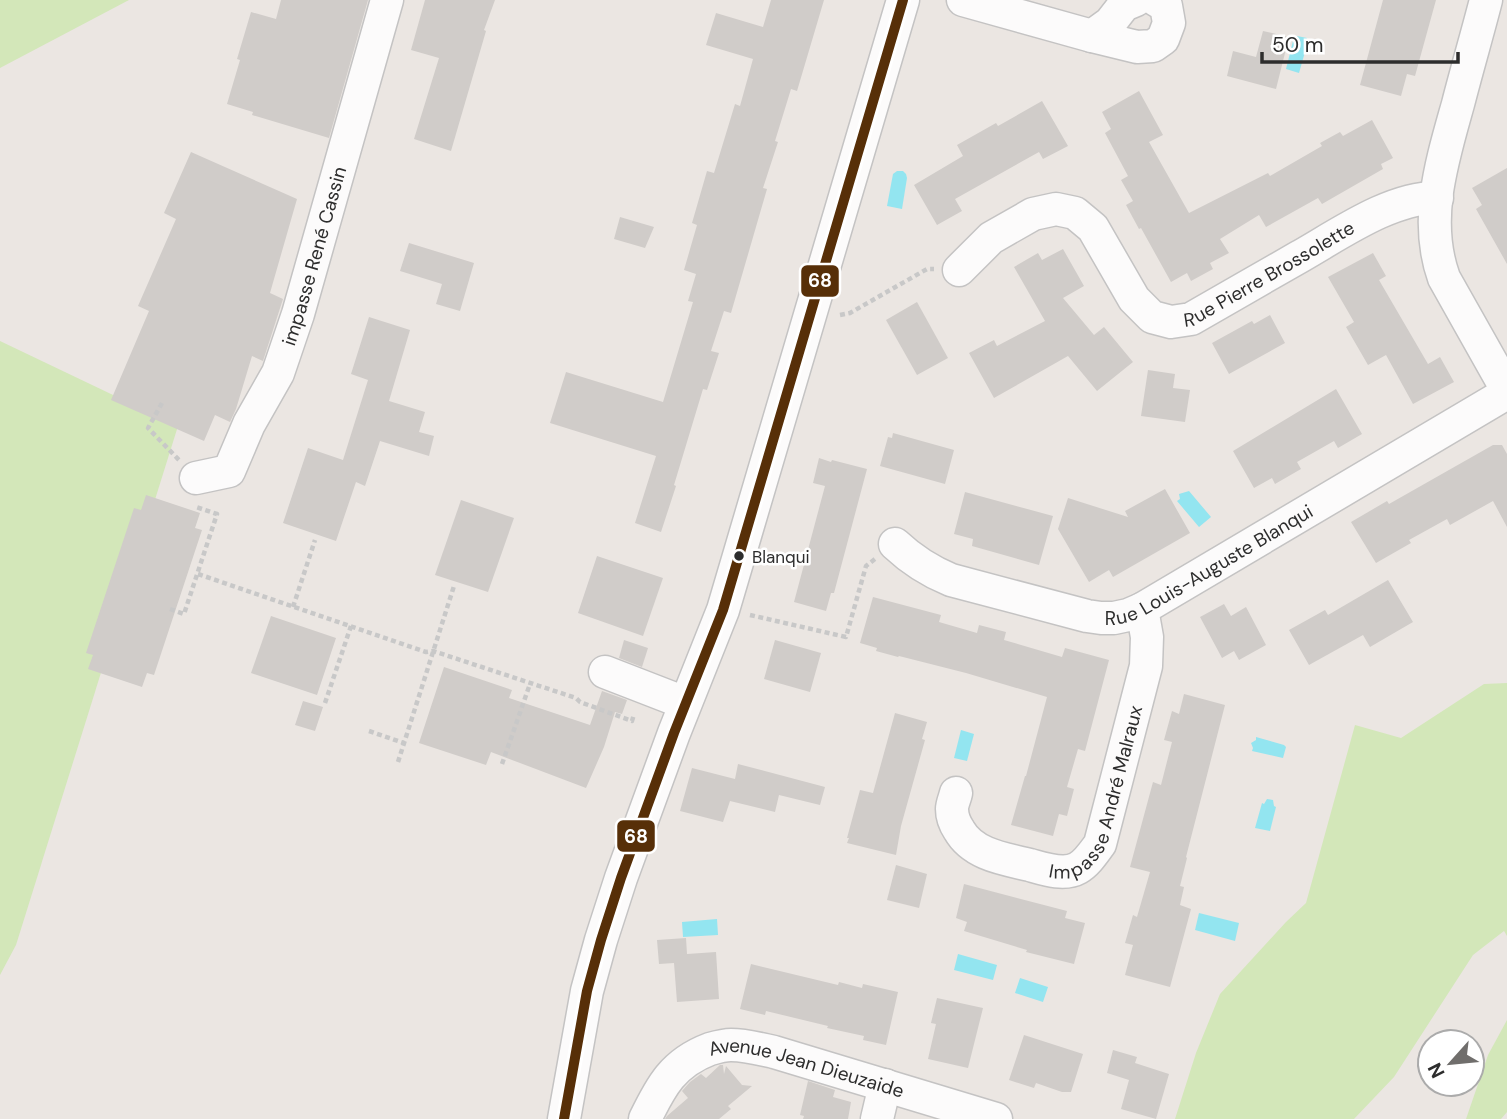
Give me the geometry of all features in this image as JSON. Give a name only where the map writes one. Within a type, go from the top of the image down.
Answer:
[{"type":"street","name":"impasse René Cassin","points":[[196,478],[229,471],[249,424],[278,373],[298,314],[387,0]]},
{"type":"street","points":[[564,1119],[587,991],[601,940],[685,703],[723,610],[904,0]]},
{"type":"street","points":[[963,0],[1137,47],[1153,46],[1163,39],[1169,23],[1166,6],[1156,0]]},
{"type":"street","points":[[1092,36],[1110,23],[1124,5],[1136,0]]},
{"type":"street","points":[[1486,0],[1443,159],[1437,198],[1435,240],[1437,259],[1444,278],[1507,391]]},
{"type":"street","name":"Rue Pierre Brossolette","points":[[959,270],[991,238],[1033,214],[1056,209],[1075,213],[1093,228],[1134,299],[1152,317],[1171,322],[1191,319],[1386,210],[1411,201],[1437,198]]},
{"type":"street","name":"Rue Louis-Auguste Blanqui","points":[[895,544],[920,565],[951,580],[1087,616],[1114,618],[1128,615],[1507,391]]},
{"type":"street","name":"Impasse André Malraux","points":[[956,793],[952,810],[954,822],[962,835],[986,854],[1051,871],[1078,868],[1092,855],[1100,844],[1146,666],[1147,637],[1142,609]]},
{"type":"street","points":[[605,671],[685,703]]},
{"type":"street","name":"Avenue Jean Dieuzaide","points":[[645,1119],[657,1094],[675,1070],[703,1052],[730,1044],[774,1052],[996,1119]]},
{"type":"street","points":[[877,1119],[886,1085]]},
{"type":"path","points":[[836,314],[842,316],[850,313],[926,269],[959,270]]},
{"type":"path","points":[[293,607],[315,541]]},
{"type":"path","points":[[723,610],[846,637],[866,566],[895,544]]},
{"type":"path","points":[[198,575],[426,652],[433,651],[576,698],[580,702],[632,721],[643,686]]},
{"type":"path","points":[[398,762],[454,586]]},
{"type":"path","points":[[325,703],[351,626]]},
{"type":"path","points":[[502,764],[530,684]]},
{"type":"path","points":[[369,731],[404,743]]},
{"type":"green space","points":[[0,0],[129,0],[0,68]]},
{"type":"green space","points":[[0,341],[178,426],[16,945],[0,975]]},
{"type":"green space","points":[[1507,683],[1507,936],[1504,931],[1473,955],[1426,1028],[1416,1028],[1416,1043],[1394,1077],[1354,1119],[1175,1119],[1196,1053],[1220,994],[1306,903],[1355,725],[1401,738],[1484,684]]},
{"type":"green space","points":[[1507,1020],[1507,1112],[1501,1119],[1466,1119],[1473,1098],[1486,1098],[1488,1055]]},
{"type":"water","points":[[1297,36],[1307,38],[1299,73],[1286,69],[1293,41],[1296,41]]},
{"type":"water","points":[[903,171],[907,178],[902,209],[887,206],[893,174]]},
{"type":"water","points":[[1189,491],[1211,517],[1199,527],[1177,501],[1180,499],[1179,494]]},
{"type":"water","points":[[961,730],[974,734],[967,761],[954,758]]},
{"type":"water","points":[[1256,737],[1284,745],[1286,747],[1283,758],[1252,751],[1251,743]]},
{"type":"water","points":[[1267,799],[1273,800],[1276,807],[1270,831],[1255,828],[1262,803]]},
{"type":"water","points":[[1199,913],[1239,923],[1235,941],[1195,930]]},
{"type":"water","points":[[717,919],[718,935],[683,937],[682,922]]},
{"type":"water","points":[[958,954],[997,965],[993,980],[954,970]]},
{"type":"water","points":[[1020,978],[1048,987],[1043,1002],[1015,993]]},
{"type":"building","points":[[281,0],[368,0],[329,138],[252,115],[253,112],[227,104],[251,12],[276,19]]},
{"type":"building","points":[[425,0],[495,0],[484,30],[486,31],[451,151],[414,139],[439,58],[411,50]]},
{"type":"building","points":[[771,0],[824,0],[797,91],[791,89],[775,141],[778,142],[763,188],[767,189],[731,313],[724,311],[711,351],[719,353],[707,390],[703,389],[661,532],[635,523],[656,456],[550,423],[566,372],[663,402],[693,302],[688,301],[696,274],[684,270],[697,225],[692,223],[707,171],[714,173],[735,104],[740,106],[753,59],[706,45],[716,13],[763,27]]},
{"type":"building","points":[[1383,0],[1436,0],[1415,76],[1407,74],[1401,96],[1360,85]]},
{"type":"building","points":[[1263,31],[1289,37],[1276,89],[1227,76],[1233,51],[1256,57]]},
{"type":"building","points":[[1139,91],[1163,135],[1149,142],[1189,213],[1268,173],[1270,176],[1322,146],[1320,143],[1340,132],[1343,136],[1372,120],[1393,158],[1381,164],[1383,169],[1322,204],[1318,198],[1266,227],[1259,215],[1220,239],[1229,253],[1210,263],[1213,269],[1191,281],[1187,273],[1171,282],[1126,205],[1133,201],[1121,180],[1128,176],[1105,133],[1111,129],[1102,112]]},
{"type":"building","points":[[1042,101],[1068,146],[1043,159],[1039,152],[955,199],[962,211],[937,225],[914,185],[963,156],[957,145]]},
{"type":"building","points":[[191,152],[297,199],[270,293],[283,299],[263,361],[252,356],[230,422],[215,415],[204,441],[111,400],[149,311],[138,306],[176,219],[164,213]]},
{"type":"building","points":[[1507,168],[1507,264],[1476,209],[1482,205],[1472,188]]},
{"type":"building","points":[[620,217],[654,227],[645,248],[614,239]]},
{"type":"building","points":[[409,243],[474,263],[460,311],[436,304],[442,284],[400,271]]},
{"type":"building","points":[[1063,249],[1084,286],[1063,298],[1094,335],[1104,327],[1133,362],[1097,391],[1068,356],[994,398],[969,353],[994,340],[997,346],[1045,321],[1014,267],[1038,253],[1042,260]]},
{"type":"building","points":[[1373,253],[1386,276],[1379,280],[1428,364],[1440,357],[1454,382],[1413,404],[1386,355],[1368,365],[1346,327],[1354,322],[1328,277]]},
{"type":"building","points":[[917,302],[948,358],[917,375],[886,320]]},
{"type":"building","points":[[1270,315],[1285,343],[1229,374],[1212,343],[1252,321],[1254,324]]},
{"type":"building","points":[[369,317],[410,330],[389,401],[425,412],[419,432],[434,436],[429,456],[380,441],[365,486],[356,482],[336,541],[283,523],[308,448],[343,460],[368,380],[351,374]]},
{"type":"building","points":[[1148,370],[1175,374],[1173,388],[1190,390],[1185,422],[1141,416]]},
{"type":"building","points":[[1336,389],[1362,434],[1338,448],[1334,441],[1297,462],[1301,469],[1275,484],[1272,478],[1254,488],[1233,451]]},
{"type":"building","points":[[893,433],[954,450],[945,484],[880,466],[888,437],[892,438]]},
{"type":"building","points":[[1493,445],[1502,445],[1507,454],[1507,527],[1493,501],[1450,525],[1447,519],[1409,540],[1411,543],[1376,563],[1351,522],[1387,501],[1389,504]]},
{"type":"building","points":[[819,458],[867,469],[834,593],[831,593],[826,611],[794,602],[825,486],[813,483]]},
{"type":"building","points":[[1165,489],[1190,533],[1113,577],[1109,570],[1089,582],[1058,529],[1068,498],[1128,517],[1125,511]]},
{"type":"building","points":[[965,492],[1053,516],[1039,565],[972,546],[973,539],[954,534]]},
{"type":"building","points":[[146,495],[200,513],[195,528],[202,530],[154,675],[147,673],[142,687],[88,669],[93,655],[86,653],[134,508],[141,510]]},
{"type":"building","points":[[461,500],[514,518],[488,592],[435,575]]},
{"type":"building","points":[[597,556],[663,578],[643,636],[578,613]]},
{"type":"building","points":[[1388,580],[1413,622],[1370,647],[1363,635],[1309,665],[1289,630],[1325,610],[1328,615]]},
{"type":"building","points":[[873,597],[941,615],[939,622],[977,633],[979,625],[1006,632],[1004,640],[1062,657],[1065,648],[1109,660],[1085,751],[1078,749],[1067,787],[1074,789],[1067,816],[1059,814],[1053,836],[1011,825],[1047,697],[966,673],[876,651],[877,648],[860,643]]},
{"type":"building","points":[[1224,604],[1231,616],[1246,607],[1266,645],[1239,660],[1234,651],[1222,658],[1200,617]]},
{"type":"building","points":[[271,616],[336,638],[317,695],[251,673]]},
{"type":"building","points":[[624,640],[648,648],[642,667],[619,658]]},
{"type":"building","points":[[775,640],[821,653],[810,692],[764,679]]},
{"type":"building","points":[[444,667],[512,690],[509,698],[590,725],[602,691],[627,700],[622,714],[615,712],[604,747],[586,788],[491,752],[486,765],[419,743]]},
{"type":"building","points":[[1184,694],[1225,705],[1180,886],[1184,887],[1180,905],[1191,909],[1170,987],[1125,975],[1133,945],[1125,943],[1133,915],[1137,917],[1150,872],[1130,867],[1153,782],[1161,785],[1172,742],[1164,740],[1172,711],[1179,714]]},
{"type":"building","points":[[303,701],[323,707],[315,731],[295,725]]},
{"type":"building","points":[[895,713],[927,722],[922,739],[925,740],[901,826],[896,855],[847,843],[860,790],[873,793]]},
{"type":"building","points":[[738,764],[825,787],[820,805],[779,795],[775,812],[730,801],[723,822],[680,811],[692,768],[735,779]]},
{"type":"building","points":[[896,865],[927,874],[919,908],[887,900]]},
{"type":"building","points":[[964,884],[1067,911],[1065,918],[1085,923],[1074,964],[1026,952],[1027,950],[964,931],[967,922],[956,918]]},
{"type":"building","points":[[686,938],[687,954],[716,952],[719,999],[677,1002],[674,963],[659,964],[657,940]]},
{"type":"building","points":[[751,964],[838,985],[839,982],[862,988],[863,984],[898,992],[886,1045],[863,1040],[864,1036],[827,1028],[828,1026],[766,1011],[765,1015],[740,1009]]},
{"type":"building","points":[[937,998],[983,1008],[968,1068],[928,1059],[936,1024],[931,1023]]},
{"type":"building","points":[[1024,1035],[1083,1054],[1071,1092],[1062,1092],[1036,1083],[1034,1088],[1009,1080]]},
{"type":"building","points":[[1113,1050],[1137,1057],[1135,1063],[1169,1074],[1156,1119],[1121,1109],[1129,1080],[1107,1073]]},
{"type":"building","points":[[723,1065],[724,1074],[726,1066],[742,1085],[752,1086],[728,1106],[731,1109],[719,1119],[665,1119],[688,1098],[682,1091],[690,1082],[701,1074],[706,1078]]},
{"type":"building","points":[[808,1081],[835,1090],[833,1097],[851,1102],[848,1119],[803,1119],[804,1116],[800,1115]]},
{"type":"transit line","name":"68","points":[[564,1119],[587,991],[601,940],[674,733],[723,610],[903,0]]},
{"type":"place","name":"Blanqui","points":[[739,556]]}]
